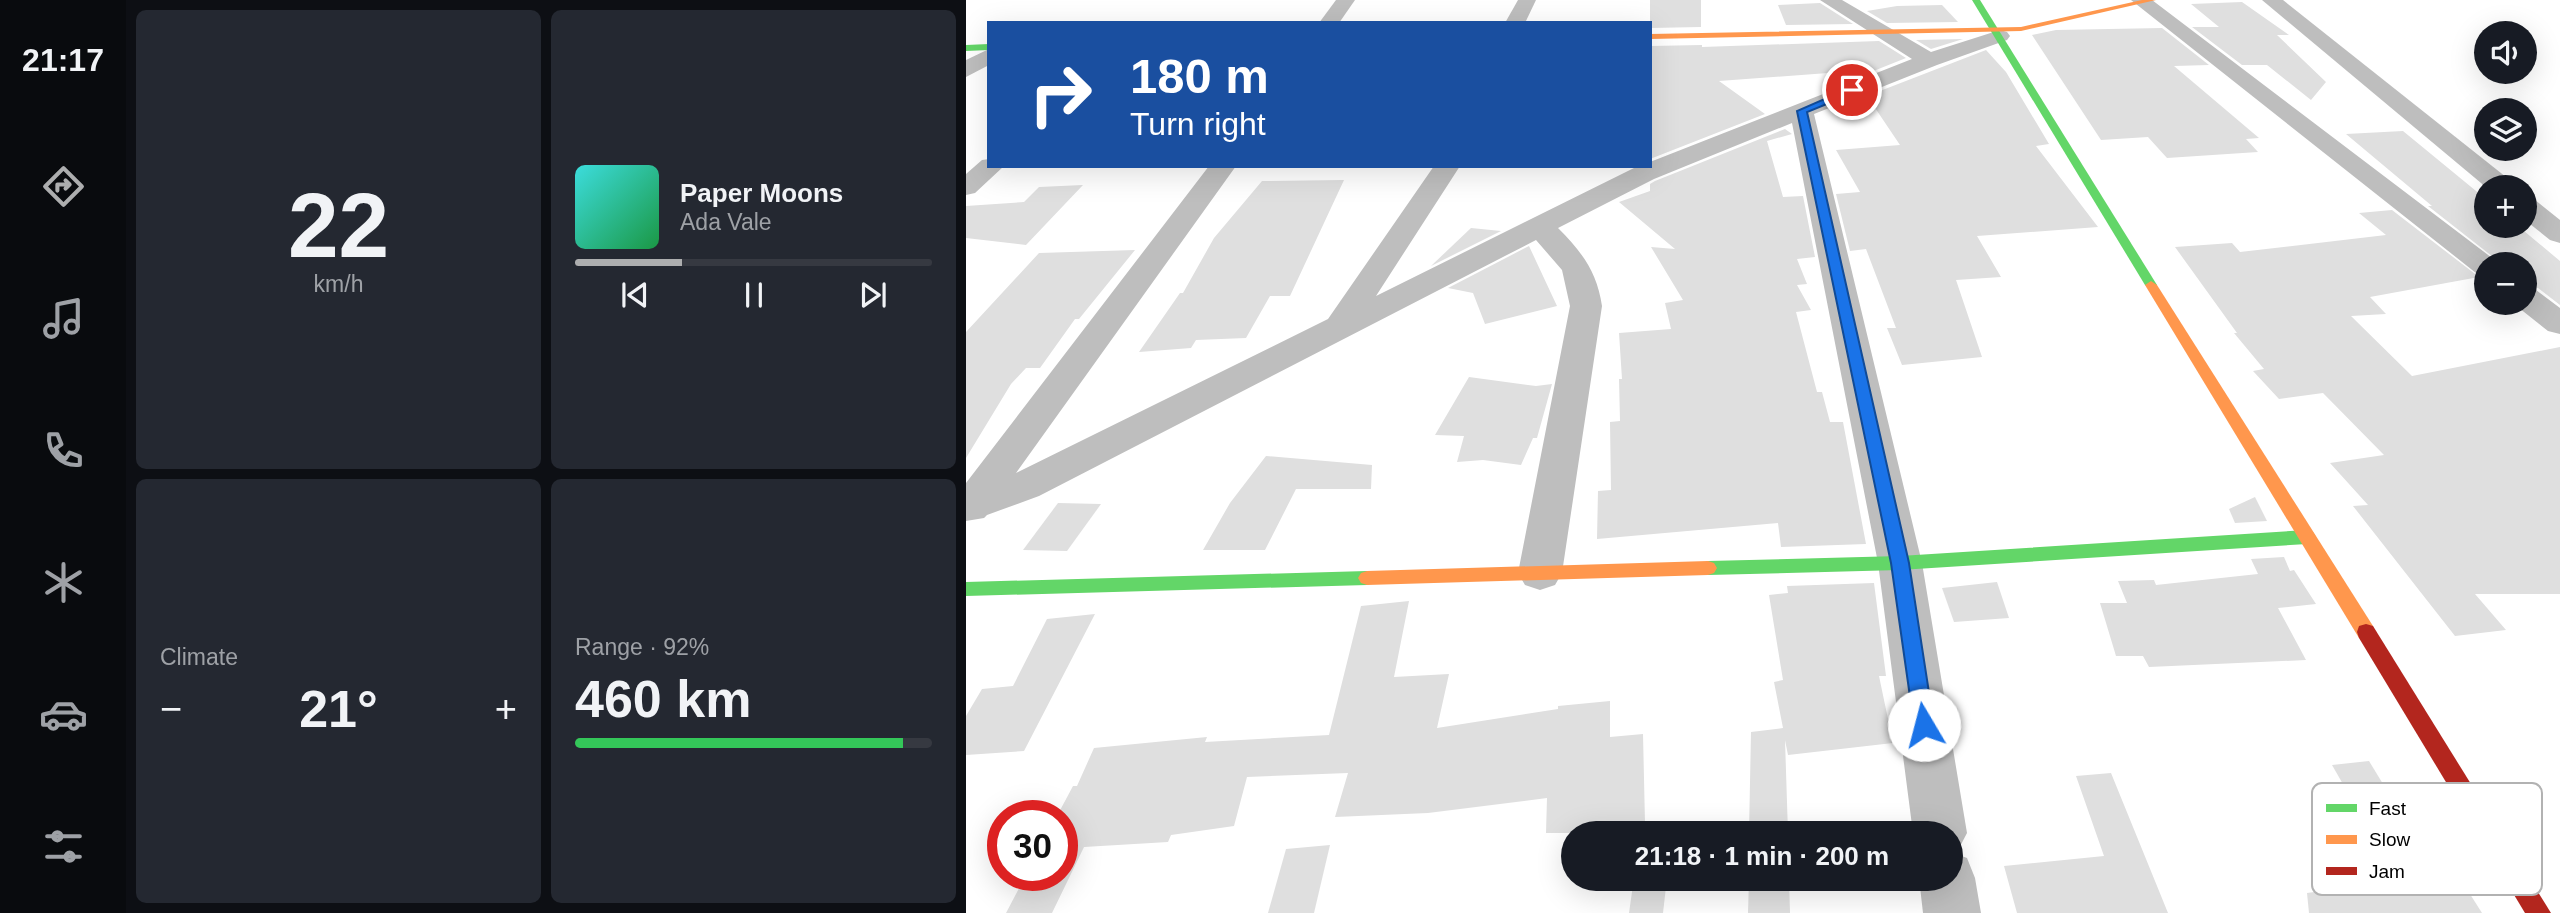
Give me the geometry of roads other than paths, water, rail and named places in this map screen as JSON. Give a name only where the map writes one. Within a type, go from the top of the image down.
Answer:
[{"type":"street","points":[[1330,21],[1346,0]]},
{"type":"street","points":[[1516,21],[1527,0]]},
{"type":"street","points":[[1829,0],[1929,60]]},
{"type":"street","points":[[1976,0],[2459,783]]},
{"type":"street","points":[[2271,0],[2487,175]]},
{"type":"street","points":[[1652,37],[1998,33],[2145,1],[2474,257]]},
{"type":"street","points":[[969,508],[1025,486],[1646,173],[1998,33]]},
{"type":"street","points":[[966,48],[987,47]]},
{"type":"street","points":[[966,70],[987,56]]},
{"type":"street","points":[[1801,111],[1900,563],[1938,821]]},
{"type":"street","points":[[966,187],[989,168]]},
{"type":"street","points":[[969,508],[1222,168]]},
{"type":"street","points":[[1340,325],[1446,168]]},
{"type":"street","points":[[2537,216],[2560,234]]},
{"type":"street","points":[[1540,573],[1586,306],[1584,278],[1573,259],[1541,228]]},
{"type":"street","points":[[2537,306],[2560,324]]},
{"type":"street","points":[[966,589],[1900,563],[2307,537]]},
{"type":"street","points":[[1949,891],[1952,913]]},
{"type":"street","points":[[2528,895],[2539,913]]}]
